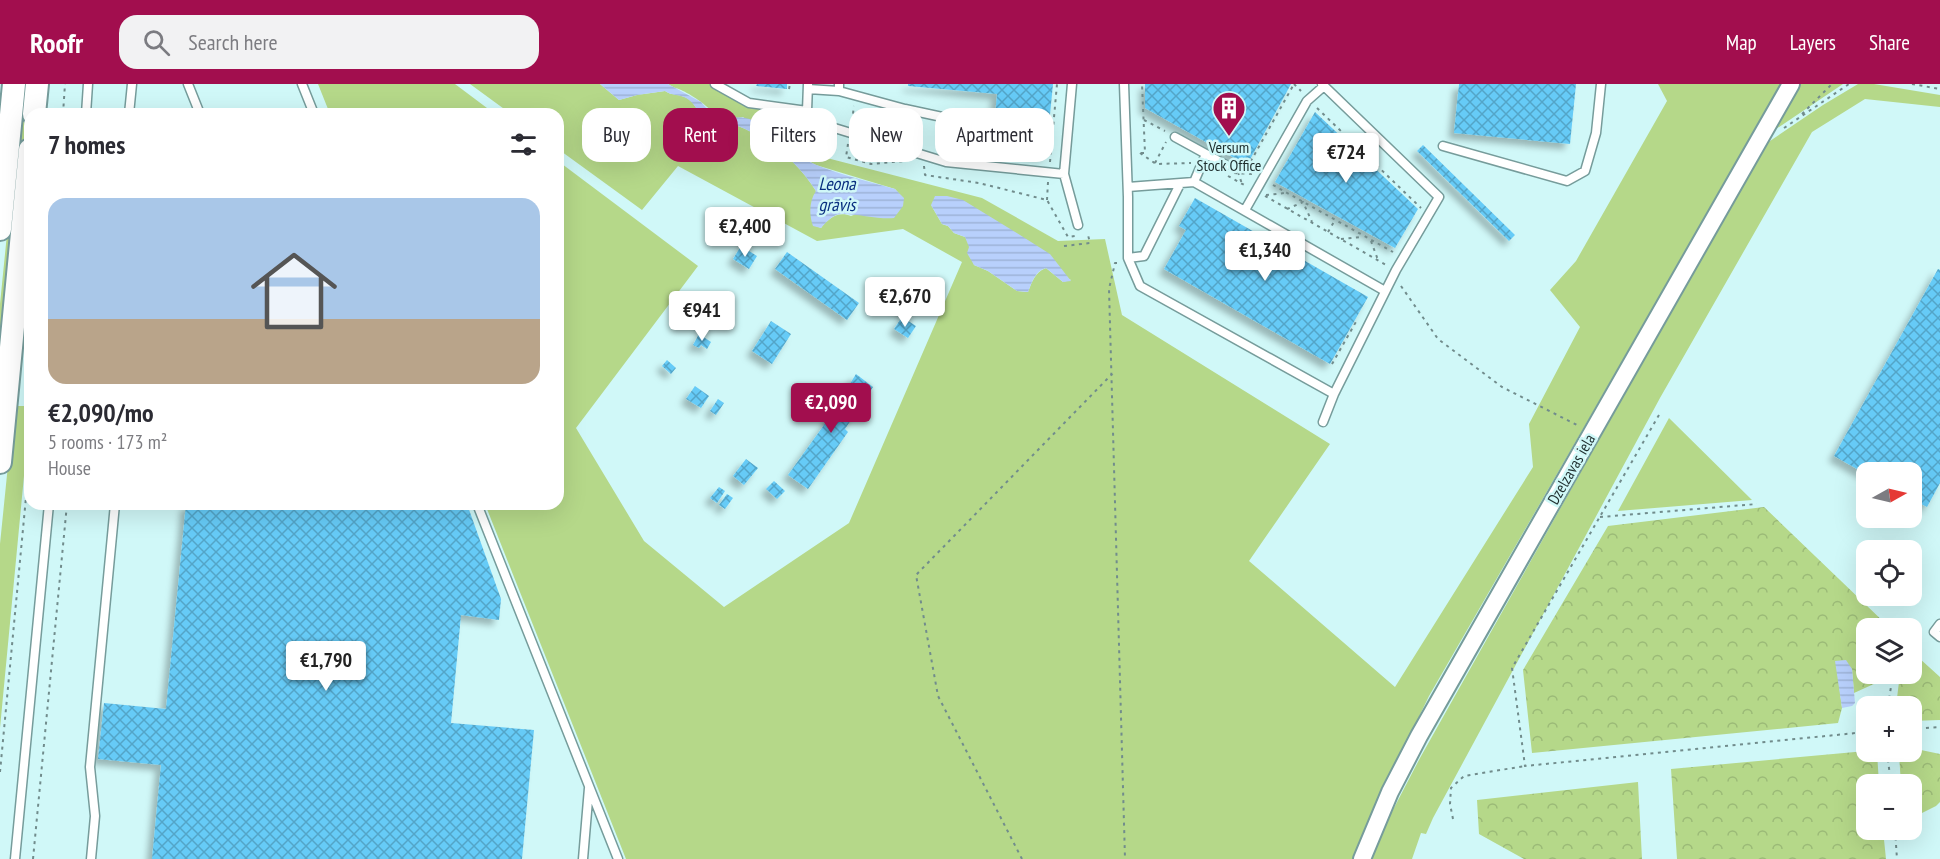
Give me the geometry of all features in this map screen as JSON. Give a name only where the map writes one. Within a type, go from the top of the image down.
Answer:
[{"type":"main road","points":[[0,229],[14,84]]},
{"type":"main road","points":[[35,108],[37,84]]},
{"type":"main road","points":[[0,462],[24,212]]},
{"type":"street","name":"Dzelzavas iela","points":[[1362,859],[1390,792],[1419,736],[1791,84]]},
{"type":"lane","points":[[86,108],[88,84]]},
{"type":"lane","points":[[130,108],[132,84]]},
{"type":"lane","points":[[188,84],[198,108]]},
{"type":"lane","points":[[302,84],[312,108]]},
{"type":"lane","points":[[715,84],[748,103],[785,108]]},
{"type":"lane","points":[[1072,84],[1064,174],[1078,225]]},
{"type":"lane","points":[[1124,84],[1128,258],[1140,286],[1334,394]]},
{"type":"lane","points":[[1443,146],[1567,181],[1585,171],[1596,134],[1601,84]]},
{"type":"lane","points":[[1245,210],[1309,99],[1323,85],[1447,206]]},
{"type":"lane","points":[[807,108],[808,87],[839,87],[855,95],[905,109],[970,123],[966,164]]},
{"type":"lane","points":[[1175,137],[1206,154],[1230,163]]},
{"type":"lane","points":[[1194,182],[1206,154]]},
{"type":"lane","points":[[923,155],[946,162],[1064,174]]},
{"type":"lane","points":[[1128,188],[1194,182],[1385,291]]},
{"type":"lane","points":[[1128,258],[1144,256],[1180,184]]},
{"type":"lane","points":[[1323,422],[1334,394],[1385,291],[1392,270],[1439,197]]},
{"type":"lane","points":[[15,859],[48,510]]},
{"type":"lane","points":[[91,859],[95,816],[90,767],[114,510]]},
{"type":"lane","points":[[479,510],[618,859]]},
{"type":"lane","points":[[1940,624],[1934,632],[1940,637]]},
{"type":"lane","points":[[583,859],[590,786]]},
{"type":"path","points":[[63,108],[65,84]]},
{"type":"path","points":[[789,89],[790,84]]},
{"type":"path","points":[[1057,84],[1047,200],[1068,237],[1078,236]]},
{"type":"path","points":[[1127,153],[1145,153],[1142,84]]},
{"type":"path","points":[[1247,168],[1294,84],[1421,208]]},
{"type":"path","points":[[1800,116],[1832,84]]},
{"type":"path","points":[[1776,134],[1849,84]]},
{"type":"path","points":[[1912,84],[1940,89]]},
{"type":"path","points":[[853,108],[855,95]]},
{"type":"path","points":[[1144,120],[1170,134],[1155,163]]},
{"type":"path","points":[[849,139],[846,157],[849,158]]},
{"type":"path","points":[[1140,153],[1155,163],[1192,163],[1200,168]]},
{"type":"path","points":[[864,162],[871,164],[893,162]]},
{"type":"path","points":[[924,163],[925,175],[979,183],[1047,200]]},
{"type":"path","points":[[1230,163],[1254,171],[1256,175],[1229,173],[1225,175],[1256,191]]},
{"type":"path","points":[[1263,179],[1395,253],[1392,270]]},
{"type":"path","points":[[1287,193],[1264,195],[1392,270],[1438,339],[1503,387],[1592,433]]},
{"type":"path","points":[[1287,209],[1303,202]]},
{"type":"path","points":[[1303,202],[1313,223]]},
{"type":"path","points":[[1328,232],[1335,220]]},
{"type":"path","points":[[1064,246],[1090,243],[1087,228],[1078,225]]},
{"type":"path","points":[[1341,239],[1364,237]]},
{"type":"path","points":[[1371,241],[1378,260]]},
{"type":"path","points":[[1125,859],[1109,289],[1116,263],[1128,258]]},
{"type":"path","points":[[1332,364],[1360,315]]},
{"type":"path","points":[[1022,859],[938,696],[916,575],[1113,373]]},
{"type":"path","points":[[1525,766],[1512,668],[1659,415]]},
{"type":"path","points":[[1600,517],[1757,504]]},
{"type":"path","points":[[0,772],[25,510]]},
{"type":"path","points":[[33,859],[66,510]]},
{"type":"path","points":[[1922,728],[1940,727]]},
{"type":"path","points":[[1453,819],[1450,804],[1452,788],[1464,776],[1525,766],[1856,733]]},
{"type":"path","points":[[1895,840],[1897,859]]},
{"type":"green space","points":[[22,84],[30,84],[29,108],[24,108],[24,188],[20,229],[0,374],[0,304]]},
{"type":"green space","points":[[318,84],[455,84],[487,108],[328,108]]},
{"type":"green space","points":[[470,84],[600,84],[619,100],[665,91],[687,98],[696,108],[663,108],[663,162],[738,162],[738,126],[750,131],[750,162],[793,162],[816,191],[811,208],[816,226],[821,228],[834,216],[842,214],[851,216],[901,196],[895,189],[810,162],[837,161],[982,198],[1058,241],[1105,239],[1122,315],[1330,444],[1249,561],[1395,687],[1533,467],[1529,424],[1580,327],[1550,290],[1576,261],[1667,101],[1658,84],[1782,84],[1429,696],[1368,822],[1355,859],[626,859],[487,510],[564,510],[564,166],[698,266],[576,428],[644,541],[724,607],[849,523],[962,262],[903,229],[817,241],[678,166],[642,210],[564,153],[564,108],[503,108]],"holes":[[[931,205],[1071,280],[1063,282],[1046,268],[1037,275],[1028,292],[1017,291],[988,271],[974,265],[965,237],[954,233],[948,226],[942,224]]]},
{"type":"green space","points":[[668,84],[712,84],[748,97],[766,108],[750,108],[750,122],[743,117],[738,118],[738,108],[709,108],[687,93]]},
{"type":"green space","points":[[1799,84],[1843,84],[1770,133]]},
{"type":"green space","points":[[1858,84],[1874,84],[1940,95],[1940,107],[1865,99],[1812,132],[1660,398],[1426,834],[1421,833],[1412,859],[1372,859],[1383,829],[1420,758],[1760,153],[1767,143]]},
{"type":"green space","points":[[14,406],[24,406],[24,476],[0,728],[0,544]]},
{"type":"green space","points":[[1669,418],[1752,500],[1618,511]]},
{"type":"green space","points":[[1764,507],[1856,595],[1856,606],[1867,606],[1880,618],[1856,618],[1856,684],[1874,684],[1854,693],[1852,669],[1836,661],[1842,708],[1838,723],[1532,753],[1523,670],[1608,526]]},
{"type":"green space","points":[[1922,661],[1940,677],[1940,720],[1922,721],[1922,696],[1897,696],[1899,684],[1922,684]]},
{"type":"green space","points":[[1922,750],[1940,754],[1940,802],[1922,813],[1922,774],[1900,774],[1900,762],[1922,762]]},
{"type":"green space","points":[[1856,752],[1856,762],[1878,762],[1878,774],[1856,774],[1856,840],[1884,840],[1886,859],[1677,859],[1671,769]]},
{"type":"green space","points":[[1638,782],[1642,859],[1524,859],[1479,834],[1477,800]]},
{"type":"water","name":"Leona grāvis","points":[[600,84],[668,84],[701,102],[706,108],[696,108],[683,97],[665,91],[619,100]]},
{"type":"water","name":"Leona grāvis","points":[[738,118],[750,120],[750,131],[738,126]]},
{"type":"water","name":"Leona grāvis","points":[[793,162],[809,162],[895,189],[904,198],[903,206],[894,218],[841,214],[832,217],[821,228],[813,226],[810,208],[816,191]]},
{"type":"water","points":[[935,196],[963,200],[1020,235],[1050,254],[1071,281],[1063,282],[1046,268],[1037,274],[1028,292],[1017,291],[988,271],[974,265],[967,253],[969,247],[965,237],[954,233],[948,226],[942,224],[931,205]]},
{"type":"water","points":[[1846,660],[1852,669],[1855,703],[1842,708],[1835,661]]},
{"type":"building","points":[[757,84],[787,84],[787,89],[756,86]]},
{"type":"building","points":[[908,84],[1053,84],[1051,108],[996,108],[997,94],[908,86]]},
{"type":"building","name":"Versum Stock Office","points":[[1145,84],[1291,84],[1247,165],[1145,108]]},
{"type":"building","points":[[1459,84],[1576,84],[1570,144],[1454,133]]},
{"type":"building","points":[[1315,112],[1418,209],[1395,248],[1275,182]]},
{"type":"building","points":[[1423,145],[1515,235],[1509,241],[1417,151]]},
{"type":"building","points":[[1195,198],[1368,297],[1330,364],[1164,269],[1186,230],[1179,226]]},
{"type":"building","points":[[741,246],[757,256],[749,269],[733,259]]},
{"type":"building","points":[[787,252],[859,303],[847,320],[775,269]]},
{"type":"building","points":[[1938,269],[1940,270],[1940,483],[1927,507],[1922,504],[1922,462],[1856,462],[1856,468],[1834,456]]},
{"type":"building","points":[[889,292],[909,304],[905,311],[884,299]]},
{"type":"building","points":[[902,317],[916,326],[908,338],[894,329]]},
{"type":"building","points":[[771,321],[791,334],[772,364],[752,351]]},
{"type":"building","points":[[699,334],[711,342],[707,349],[701,345],[699,348],[693,345]]},
{"type":"building","points":[[667,360],[676,368],[671,374],[662,366]]},
{"type":"building","points":[[856,374],[873,387],[845,429],[848,432],[808,489],[788,475],[829,418]]},
{"type":"building","points":[[695,386],[709,396],[701,408],[686,399]]},
{"type":"building","points":[[718,399],[724,403],[716,415],[710,411]]},
{"type":"building","points":[[746,459],[758,468],[744,485],[733,476]]},
{"type":"building","points":[[774,481],[785,491],[777,499],[766,489]]},
{"type":"building","points":[[719,487],[725,491],[717,503],[710,498]]},
{"type":"building","points":[[727,494],[733,498],[725,509],[719,505]]},
{"type":"building","points":[[185,510],[469,510],[501,599],[499,620],[461,615],[451,723],[534,730],[522,859],[152,859],[161,765],[98,759],[104,703],[166,709]]},
{"type":"place","name":"Versum Stock Office","points":[[1229,137]]}]
